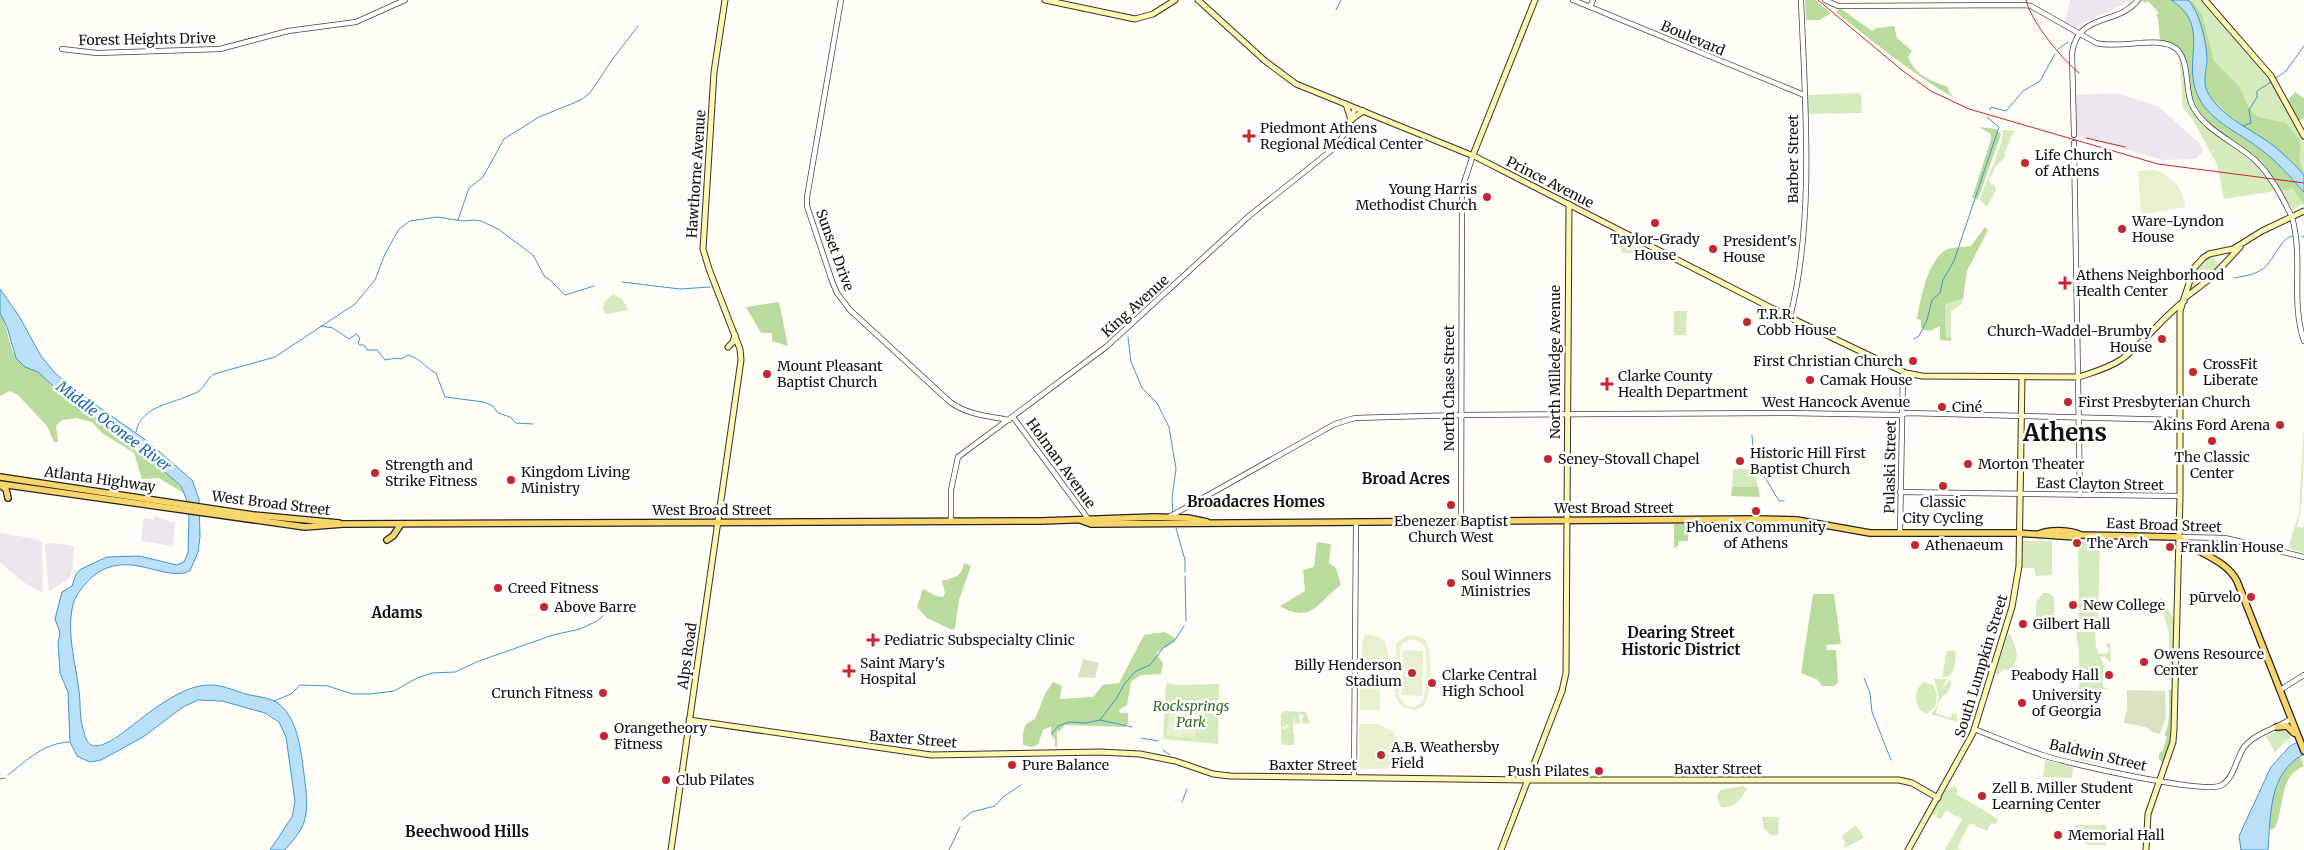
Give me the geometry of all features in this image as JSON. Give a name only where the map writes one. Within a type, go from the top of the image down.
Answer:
[{"type":"main road","name":"Hawthorne Avenue","points":[[718,522],[740,368],[740,348],[703,249],[714,72],[725,0]]},
{"type":"main road","points":[[1045,0],[1135,19],[1149,16],[1175,0]]},
{"type":"main road","name":"Prince Avenue","points":[[1198,0],[1292,82],[1473,155],[1790,318],[1903,372],[1922,376],[2079,377]]},
{"type":"main road","points":[[1473,155],[1535,0]]},
{"type":"main road","points":[[2205,0],[2271,76],[2304,136]]},
{"type":"main road","points":[[1346,104],[1351,120],[1362,111]]},
{"type":"main road","name":"North Milledge Avenue","points":[[1501,850],[1566,676],[1569,204]]},
{"type":"main road","points":[[2146,850],[2148,814],[2158,780],[2173,742],[2174,729],[2180,496],[2180,311],[2194,268],[2202,258],[2209,254],[2233,249],[2250,238],[2304,211]]},
{"type":"main road","points":[[2079,377],[2111,365],[2133,350],[2185,299],[2212,277],[2250,238]]},
{"type":"main road","points":[[2171,312],[2180,311]]},
{"type":"main road","points":[[728,347],[733,342],[735,334]]},
{"type":"main road","points":[[2121,345],[2125,350],[2133,350]]},
{"type":"main road","name":"South Lumpkin Street","points":[[1908,850],[1968,746],[2015,592],[2019,570],[2022,377]]},
{"type":"main road","name":"Atlanta Highway","points":[[0,477],[197,506]]},
{"type":"main road","points":[[0,485],[6,490],[8,498]]},
{"type":"main road","name":"Atlanta Highway","points":[[0,485],[190,512]]},
{"type":"main road","name":"West Broad Street","points":[[197,506],[279,522]]},
{"type":"main road","name":"West Broad Street","points":[[190,512],[279,522],[343,524],[1080,520],[1088,518],[1188,518],[1207,522]]},
{"type":"main road","name":"West Broad Street","points":[[1080,520],[1091,524],[1797,520],[1858,532],[2020,533]]},
{"type":"main road","name":"Alps Road","points":[[671,850],[718,522]]},
{"type":"main road","points":[[387,540],[393,536],[401,524]]},
{"type":"main road","name":"East Broad Street","points":[[2020,533],[2075,537],[2081,535],[2179,537]]},
{"type":"main road","points":[[2179,537],[2186,544],[2224,566],[2235,578],[2304,751]]},
{"type":"main road","name":"Baxter Street","points":[[689,720],[931,755],[1120,752],[1160,757],[1220,775],[1528,780],[1899,780],[1912,784],[1938,798]]},
{"type":"main road","points":[[2277,727],[2289,726],[2297,737]]},
{"type":"street","name":"Forest Heights Drive","points":[[62,49],[88,53],[220,50],[288,31],[356,22],[405,0]]},
{"type":"street","name":"Sunset Drive","points":[[841,0],[807,197],[807,206],[832,282],[843,303],[950,402],[964,411],[979,416],[1011,418]]},
{"type":"street","name":"Boulevard","points":[[1573,0],[1804,96]]},
{"type":"street","points":[[1590,7],[1593,0]]},
{"type":"street","name":"Barber Street","points":[[1790,318],[1803,244],[1804,96],[1801,0]]},
{"type":"street","points":[[1824,0],[1838,6],[2025,4],[2103,45],[2164,44],[2176,48],[2183,58],[2192,104],[2200,117],[2255,160],[2267,174],[2292,218],[2302,261],[2298,316],[2304,341]]},
{"type":"street","points":[[2074,135],[2072,53],[2079,33],[2092,24],[2128,10],[2138,0]]},
{"type":"street","name":"King Avenue","points":[[951,521],[951,490],[958,458],[1106,348],[1248,216],[1333,148],[1342,138],[1355,108]]},
{"type":"street","points":[[2074,143],[2080,495]]},
{"type":"street","name":"North Chase Street","points":[[1461,522],[1462,186],[1473,155]]},
{"type":"street","name":"Pulaski Street","points":[[1900,533],[1903,372]]},
{"type":"street","name":"West Hancock Avenue","points":[[1167,518],[1339,422],[1354,418],[1567,414],[1907,413],[2179,420]]},
{"type":"street","name":"Holman Avenue","points":[[1011,418],[1091,524]]},
{"type":"street","name":"East Clayton Street","points":[[1900,492],[2180,496]]},
{"type":"street","points":[[1354,777],[1356,522]]},
{"type":"street","name":"East Broad Street","points":[[2179,537],[2227,538],[2304,557]]},
{"type":"street","points":[[2280,690],[2304,675]]},
{"type":"street","points":[[2277,727],[2291,719]]},
{"type":"street","name":"Baldwin Street","points":[[1974,729],[2051,757],[2197,787],[2220,786],[2228,780],[2245,746],[2277,727]]},
{"type":"shaded area","points":[[2070,0],[2132,0],[2076,27],[2065,22]]},
{"type":"shaded area","points":[[2116,93],[2158,106],[2200,144],[2203,151],[2196,159],[2163,160],[2076,135],[2076,95]]},
{"type":"shaded area","points":[[154,516],[175,523],[173,546],[141,541],[144,518],[154,520]]},
{"type":"shaded area","points":[[0,533],[37,539],[42,542],[43,593],[23,582],[0,562]]},
{"type":"shaded area","points":[[55,543],[74,546],[73,567],[68,579],[49,591],[45,544]]},
{"type":"green space","points":[[1805,0],[1815,0],[1831,13],[1820,20],[1806,20]]},
{"type":"green space","points":[[2141,0],[2171,0],[2188,14],[2194,34],[2193,77],[2201,101],[2215,117],[2274,160],[2304,192],[2304,205],[2292,188],[2286,191],[2278,186],[2260,159],[2224,135],[2201,113],[2194,98],[2188,64],[2183,52],[2173,44],[2160,41],[2158,18],[2156,15],[2159,13],[2148,1],[2145,3]]},
{"type":"green space","points":[[2147,0],[2202,0],[2266,72],[2304,141],[2304,202],[2294,210],[2275,191],[2224,199],[2217,164],[2193,120],[2183,108],[2179,49],[2161,13]]},
{"type":"green space","points":[[2188,0],[2193,2],[2202,15],[2214,61],[2239,86],[2249,108],[2258,117],[2286,123],[2298,138],[2301,145],[2299,158],[2304,175],[2292,162],[2227,113],[2209,95],[2205,84],[2207,61],[2200,21]]},
{"type":"green space","points":[[1840,8],[1872,31],[1876,28],[1894,26],[1897,38],[1912,51],[1908,57],[1919,73],[1930,80],[1948,87],[1949,92],[1954,98],[1908,68],[1865,35],[1836,12]]},
{"type":"green space","points":[[2295,92],[2304,98],[2304,118],[2298,121],[2288,100]]},
{"type":"green space","points":[[1861,93],[1862,113],[1808,114],[1808,95]]},
{"type":"green space","points":[[1979,127],[1996,129],[2001,134],[1978,199],[1972,198],[1991,139],[1991,134]]},
{"type":"green space","points":[[2002,130],[2016,131],[2013,133],[2004,154],[2006,156],[1996,166],[1989,181],[1991,185],[1994,184],[1996,190],[1987,207],[1980,200],[1998,152],[2003,134]]},
{"type":"green space","points":[[2156,170],[2167,176],[2180,189],[2185,207],[2144,214],[2141,212],[2138,171]]},
{"type":"green space","points":[[1985,227],[1988,230],[1967,271],[1963,299],[1945,304],[1946,338],[1951,338],[1951,341],[1940,340],[1940,326],[1930,331],[1924,330],[1921,327],[1921,320],[1917,319],[1926,280],[1935,261],[1941,254],[1948,249],[1971,246]]},
{"type":"green space","points":[[1623,236],[1646,248],[1645,253],[1621,253]]},
{"type":"green space","points":[[2208,256],[2215,259],[2220,266],[2188,293],[2197,265]]},
{"type":"green space","points":[[613,294],[622,299],[629,310],[606,314],[603,309],[604,302]]},
{"type":"green space","points":[[1963,299],[1962,304],[1951,311],[1951,338],[1946,338],[1945,304]]},
{"type":"green space","points":[[779,302],[788,346],[772,341],[772,333],[761,333],[746,307]]},
{"type":"green space","points":[[1674,311],[1687,311],[1686,335],[1674,335]]},
{"type":"green space","points":[[0,313],[17,359],[39,372],[57,392],[82,412],[95,417],[144,453],[180,486],[185,494],[159,478],[142,479],[134,453],[102,433],[92,422],[76,418],[62,420],[56,426],[58,442],[54,442],[47,426],[18,395],[10,391],[0,396]]},
{"type":"green space","points":[[2304,426],[2304,463],[2302,491],[2299,517],[2297,527],[2303,528],[2304,523],[2304,553],[2291,549],[2289,545],[2299,513]]},
{"type":"green space","points":[[1733,469],[1754,469],[1758,487],[1732,487]]},
{"type":"green space","points":[[1732,487],[1758,487],[1760,497],[1731,496]]},
{"type":"green space","points":[[1674,524],[1688,524],[1688,541],[1679,541],[1678,546],[1674,548]]},
{"type":"green space","points":[[2023,541],[2052,541],[2052,575],[2036,576],[2034,568],[2022,568]]},
{"type":"green space","points":[[2078,541],[2100,542],[2098,621],[2076,622],[2079,612]]},
{"type":"green space","points":[[1317,542],[1331,544],[1329,563],[1336,568],[1341,585],[1314,609],[1307,612],[1291,611],[1280,606],[1305,591],[1303,570],[1314,567]]},
{"type":"green space","points":[[964,563],[971,566],[959,600],[955,628],[952,630],[927,618],[917,607],[923,589],[936,596],[943,597],[945,593],[942,581],[954,578],[959,574]]},
{"type":"green space","points":[[2043,593],[2049,593],[2054,598],[2054,625],[2036,626],[2036,602]]},
{"type":"green space","points":[[1813,594],[1834,594],[1841,644],[1826,645],[1827,650],[1836,650],[1838,682],[1835,686],[1822,686],[1818,680],[1801,673]]},
{"type":"green space","points":[[2161,597],[2174,620],[2173,678],[2171,680],[2169,679],[2169,633],[2159,599]]},
{"type":"green space","points":[[1165,632],[1175,638],[1174,642],[1156,653],[1163,663],[1161,674],[1141,675],[1131,682],[1127,705],[1119,710],[1120,713],[1128,713],[1128,723],[1125,727],[1065,725],[1060,731],[1057,731],[1057,747],[1055,747],[1055,739],[1051,735],[1051,726],[1043,730],[1038,744],[1032,747],[1023,745],[1023,733],[1026,724],[1035,719],[1045,694],[1053,682],[1062,686],[1060,699],[1093,697],[1103,685],[1119,683],[1144,635]]},
{"type":"green space","points":[[2076,632],[2095,632],[2096,647],[2099,654],[2107,653],[2109,649],[2105,644],[2110,643],[2111,663],[2106,658],[2100,656],[2105,668],[2103,668],[2103,687],[2110,689],[2079,689],[2079,653]]},
{"type":"green space","points":[[1365,634],[1376,636],[1385,641],[1389,659],[1365,661],[1362,655],[1362,648]]},
{"type":"green space","points":[[2008,634],[2010,634],[2016,648],[2017,657],[2011,670],[2002,670],[1998,675],[1995,673]]},
{"type":"green space","points":[[1414,635],[1423,639],[1427,643],[1430,656],[1430,685],[1428,694],[1424,706],[1415,710],[1402,707],[1395,696],[1396,643],[1406,636]],"holes":[[[1411,639],[1420,642],[1424,646],[1426,657],[1424,697],[1420,703],[1412,707],[1404,704],[1399,695],[1400,649],[1403,643]]]},
{"type":"green space","points":[[1957,648],[1951,676],[1951,673],[1948,677],[1942,677],[1947,651],[1955,650],[1955,657]]},
{"type":"green space","name":"Billy Henderson Stadium","points":[[1403,650],[1423,651],[1422,696],[1402,695]]},
{"type":"green space","points":[[1083,659],[1099,663],[1095,678],[1078,677]]},
{"type":"green space","points":[[1360,676],[1380,677],[1380,710],[1360,710]]},
{"type":"green space","points":[[1934,679],[1947,679],[1942,689],[1950,679],[1951,685],[1947,694],[1940,700],[1936,713],[1951,718],[1952,713],[1957,715],[1957,722],[1931,714],[1935,710],[1938,701],[1938,692]]},
{"type":"green space","points":[[1924,682],[1933,685],[1937,695],[1935,707],[1927,714],[1920,710],[1916,699],[1918,688]]},
{"type":"green space","name":"Rocksprings Park","points":[[1166,683],[1176,685],[1219,684],[1218,744],[1163,739]]},
{"type":"green space","points":[[2169,689],[2173,691],[2172,738],[2163,763],[2159,759],[2159,754],[2163,750],[2167,737],[2164,735],[2169,720]]},
{"type":"green space","points":[[2127,690],[2165,691],[2166,718],[2160,734],[2146,727],[2124,723],[2127,708]]},
{"type":"green space","points":[[1169,706],[1190,709],[1197,715],[1195,736],[1193,738],[1167,736]]},
{"type":"green space","points":[[1284,711],[1306,712],[1310,724],[1301,723],[1304,715],[1299,714],[1300,723],[1295,724],[1294,715],[1293,732],[1286,729],[1288,725],[1281,727],[1281,715]]},
{"type":"green space","name":"A.B. Weathersby Field","points":[[1361,724],[1377,724],[1394,732],[1406,768],[1360,768],[1359,726]]},
{"type":"green space","points":[[1281,728],[1294,733],[1294,745],[1283,745],[1281,741]]},
{"type":"green space","points":[[2283,728],[2291,733],[2290,738],[2275,752],[2266,736]]},
{"type":"green space","points":[[2076,739],[2080,743],[2077,759],[2066,753],[2060,741]]},
{"type":"green space","points":[[2081,746],[2104,750],[2103,756],[2107,765],[2078,760]]},
{"type":"green space","points":[[2300,756],[2304,766],[2290,777],[2286,785],[2278,820],[2275,828],[2271,830],[2268,827],[2276,787],[2285,770]]},
{"type":"green space","points":[[2045,760],[2073,767],[2072,778],[2043,777]]},
{"type":"green space","points":[[1955,785],[1958,789],[1956,794],[1998,819],[1996,824],[1991,823],[1987,831],[1970,823],[1957,848],[1961,850],[1945,850],[1962,819],[1946,810],[1941,819],[1936,817],[1940,806],[1935,816],[1932,814],[1946,789],[1948,790]]},
{"type":"green space","points":[[1743,786],[1747,789],[1737,803],[1721,807],[1717,797],[1720,790]]},
{"type":"green space","points":[[1762,817],[1779,817],[1778,835],[1770,835],[1764,828]]},
{"type":"green space","points":[[1856,825],[1864,838],[1844,848],[1845,843],[1842,836]]},
{"type":"green space","points":[[2076,825],[2106,825],[2106,845],[2087,845],[2075,827]]},
{"type":"water","points":[[2171,0],[2188,0],[2196,12],[2206,46],[2205,84],[2212,100],[2237,122],[2274,146],[2304,175],[2304,192],[2272,159],[2218,120],[2204,106],[2194,84],[2194,45],[2190,22],[2183,10]]},
{"type":"water","name":"Middle Oconee River","points":[[0,289],[19,316],[41,356],[54,372],[76,391],[147,441],[192,480],[199,499],[200,537],[198,552],[190,571],[168,573],[132,565],[119,565],[105,569],[92,577],[82,587],[74,600],[71,619],[71,640],[79,691],[81,722],[86,739],[93,746],[107,743],[176,695],[199,686],[220,686],[276,702],[291,718],[298,736],[306,795],[304,823],[298,835],[285,850],[270,850],[292,817],[295,801],[286,737],[279,722],[265,713],[222,701],[198,700],[183,707],[143,737],[101,760],[90,762],[77,756],[70,742],[68,692],[60,673],[58,643],[60,633],[55,619],[62,592],[72,586],[76,574],[81,569],[107,557],[139,556],[177,565],[184,562],[188,553],[189,518],[186,498],[181,486],[136,447],[93,416],[78,409],[38,372],[25,367],[16,358],[7,327],[0,313]]},
{"type":"water","points":[[2304,739],[2304,754],[2292,762],[2278,783],[2271,809],[2268,850],[2241,850],[2239,836],[2271,767],[2290,746]]},
{"type":"waterway","points":[[1336,10],[1341,0]]},
{"type":"waterway","points":[[458,220],[469,188],[483,177],[504,139],[539,117],[581,100],[590,93],[638,26]]},
{"type":"waterway","points":[[2058,49],[2068,42]]},
{"type":"waterway","points":[[2276,78],[2286,71],[2304,46]]},
{"type":"waterway","points":[[1990,110],[1991,107],[2006,111],[2023,91],[2040,81],[2055,54]]},
{"type":"waterway","points":[[2243,126],[2251,123],[2249,110],[2257,97],[2257,91],[2271,82]]},
{"type":"waterway","points":[[1914,339],[1919,336],[1927,320],[1932,300],[1940,293],[1943,280],[1954,261],[1999,127],[1987,117]]},
{"type":"waterway","name":"Middle Oconee River","points":[[136,432],[139,423],[145,415],[199,391],[214,374],[275,357],[355,304],[375,280],[385,254],[399,229],[410,221],[437,217],[463,221],[481,221],[498,229],[533,255],[545,277],[565,295],[594,286]]},
{"type":"waterway","points":[[2234,278],[2253,274],[2264,268],[2285,240],[2294,236]]},
{"type":"waterway","points":[[622,282],[680,289],[710,287]]},
{"type":"waterway","points":[[321,326],[333,328],[349,339],[356,334],[360,338],[358,343],[360,345],[364,345],[367,350],[377,350],[385,360],[401,359],[408,355],[417,359],[436,373],[445,397],[484,402],[493,406],[498,413],[510,417],[516,423],[533,424]]},
{"type":"waterway","points":[[1128,337],[1131,362],[1142,388],[1157,403],[1169,427],[1176,469],[1172,498],[1173,514]]},
{"type":"waterway","points":[[1752,435],[1753,448]]},
{"type":"waterway","points":[[1760,469],[1779,501],[1784,501]]},
{"type":"waterway","points":[[1176,528],[1185,560],[1185,572]]},
{"type":"waterway","points":[[1185,576],[1186,621]]},
{"type":"waterway","points":[[274,701],[291,694],[300,685],[328,686],[352,694],[394,691],[417,678],[432,673],[455,672],[479,661],[553,635],[580,629],[603,616]]},
{"type":"waterway","points":[[1100,720],[1116,699],[1125,683],[1136,671],[1150,665],[1163,648],[1175,640],[1184,626]]},
{"type":"waterway","points":[[1864,678],[1870,693],[1872,712],[1891,760]]},
{"type":"waterway","points":[[1052,734],[1058,726],[1069,722],[1086,723],[1100,720],[1132,727]]},
{"type":"waterway","points":[[1141,738],[1158,741]]},
{"type":"waterway","points":[[8,775],[44,749],[52,745],[69,742]]},
{"type":"waterway","points":[[1163,750],[1170,755]]},
{"type":"waterway","points":[[0,779],[5,778]]},
{"type":"waterway","points":[[962,820],[972,812],[995,806],[1003,797],[1021,785]]},
{"type":"waterway","points":[[1182,802],[1187,789]]},
{"type":"waterway","points":[[949,850],[960,827]]},
{"type":"railway","points":[[1818,0],[1903,71],[1931,91],[1969,109],[2158,164],[2304,183]]},
{"type":"railway","points":[[2026,0],[2040,29],[2064,59],[2079,73]]},
{"type":"railway","points":[[2086,138],[2125,147]]},
{"type":"place","name":"Piedmont Athens Regional Medical Center","points":[[1249,136]]},
{"type":"place","name":"Life Church of Athens","points":[[2025,163]]},
{"type":"place","name":"Young Harris Methodist Church","points":[[1487,197]]},
{"type":"place","name":"Taylor-Grady House","points":[[1655,223]]},
{"type":"place","name":"Ware-Lyndon House","points":[[2122,229]]},
{"type":"place","name":"President's House","points":[[1713,249]]},
{"type":"place","name":"Athens Neighborhood Health Center","points":[[2065,283]]},
{"type":"place","name":"T.R.R. Cobb House","points":[[1747,322]]},
{"type":"place","name":"Church-Waddel-Brumby House","points":[[2162,339]]},
{"type":"place","name":"First Christian Church","points":[[1913,361]]},
{"type":"place","name":"CrossFit Liberate","points":[[2193,372]]},
{"type":"place","name":"Mount Pleasant Baptist Church","points":[[767,374]]},
{"type":"place","name":"Camak House","points":[[1810,380]]},
{"type":"place","name":"Clarke County Health Department","points":[[1607,384]]},
{"type":"place","name":"First Presbyterian Church","points":[[2068,402]]},
{"type":"place","name":"Ciné","points":[[1942,407]]},
{"type":"place","name":"Akins Ford Arena","points":[[2280,425]]},
{"type":"place","name":"The Classic Center","points":[[2212,441]]},
{"type":"place","name":"Seney-Stovall Chapel","points":[[1548,459]]},
{"type":"place","name":"Historic Hill First Baptist Church","points":[[1740,461]]},
{"type":"place","name":"Morton Theater","points":[[1968,464]]},
{"type":"place","name":"Strength and Strike Fitness","points":[[375,473]]},
{"type":"place","name":"Kingdom Living Ministry","points":[[511,480]]},
{"type":"place","name":"Classic City Cycling","points":[[1943,486]]},
{"type":"place","name":"Ebenezer Baptist Church West","points":[[1451,505]]},
{"type":"place","name":"Phoenix Community of Athens","points":[[1756,511]]},
{"type":"place","name":"The Arch","points":[[2077,543]]},
{"type":"place","name":"Athenaeum","points":[[1915,545]]},
{"type":"place","name":"Franklin House","points":[[2170,547]]},
{"type":"place","name":"Soul Winners Ministries","points":[[1451,583]]},
{"type":"place","name":"Creed Fitness","points":[[498,588]]},
{"type":"place","name":"pūrvelo","points":[[2251,597]]},
{"type":"place","name":"New College","points":[[2073,605]]},
{"type":"place","name":"Above Barre","points":[[544,607]]},
{"type":"place","name":"Gilbert Hall","points":[[2023,624]]},
{"type":"place","name":"Pediatric Subspecialty Clinic","points":[[873,640]]},
{"type":"place","name":"Owens Resource Center","points":[[2144,662]]},
{"type":"place","name":"Saint Mary's Hospital","points":[[849,671]]},
{"type":"place","name":"Billy Henderson Stadium","points":[[1412,673]]},
{"type":"place","name":"Peabody Hall","points":[[2109,675]]},
{"type":"place","name":"Clarke Central High School","points":[[1432,683]]},
{"type":"place","name":"Crunch Fitness","points":[[603,693]]},
{"type":"place","name":"University of Georgia","points":[[2022,703]]},
{"type":"place","name":"Orangetheory Fitness","points":[[604,736]]},
{"type":"place","name":"A.B. Weathersby Field","points":[[1381,755]]},
{"type":"place","name":"Pure Balance","points":[[1012,765]]},
{"type":"place","name":"Push Pilates","points":[[1599,771]]},
{"type":"place","name":"Club Pilates","points":[[666,780]]},
{"type":"place","name":"Zell B. Miller Student Learning Center","points":[[1982,796]]},
{"type":"place","name":"Memorial Hall","points":[[2058,835]]},
{"type":"district","name":"Athens","points":[[2065,432]]},
{"type":"district","name":"Broad Acres","points":[[1406,478]]},
{"type":"district","name":"Broadacres Homes","points":[[1256,501]]},
{"type":"district","name":"Adams","points":[[397,612]]},
{"type":"district","name":"Dearing Street Historic District","points":[[1681,640]]},
{"type":"district","name":"Beechwood Hills","points":[[467,831]]}]
